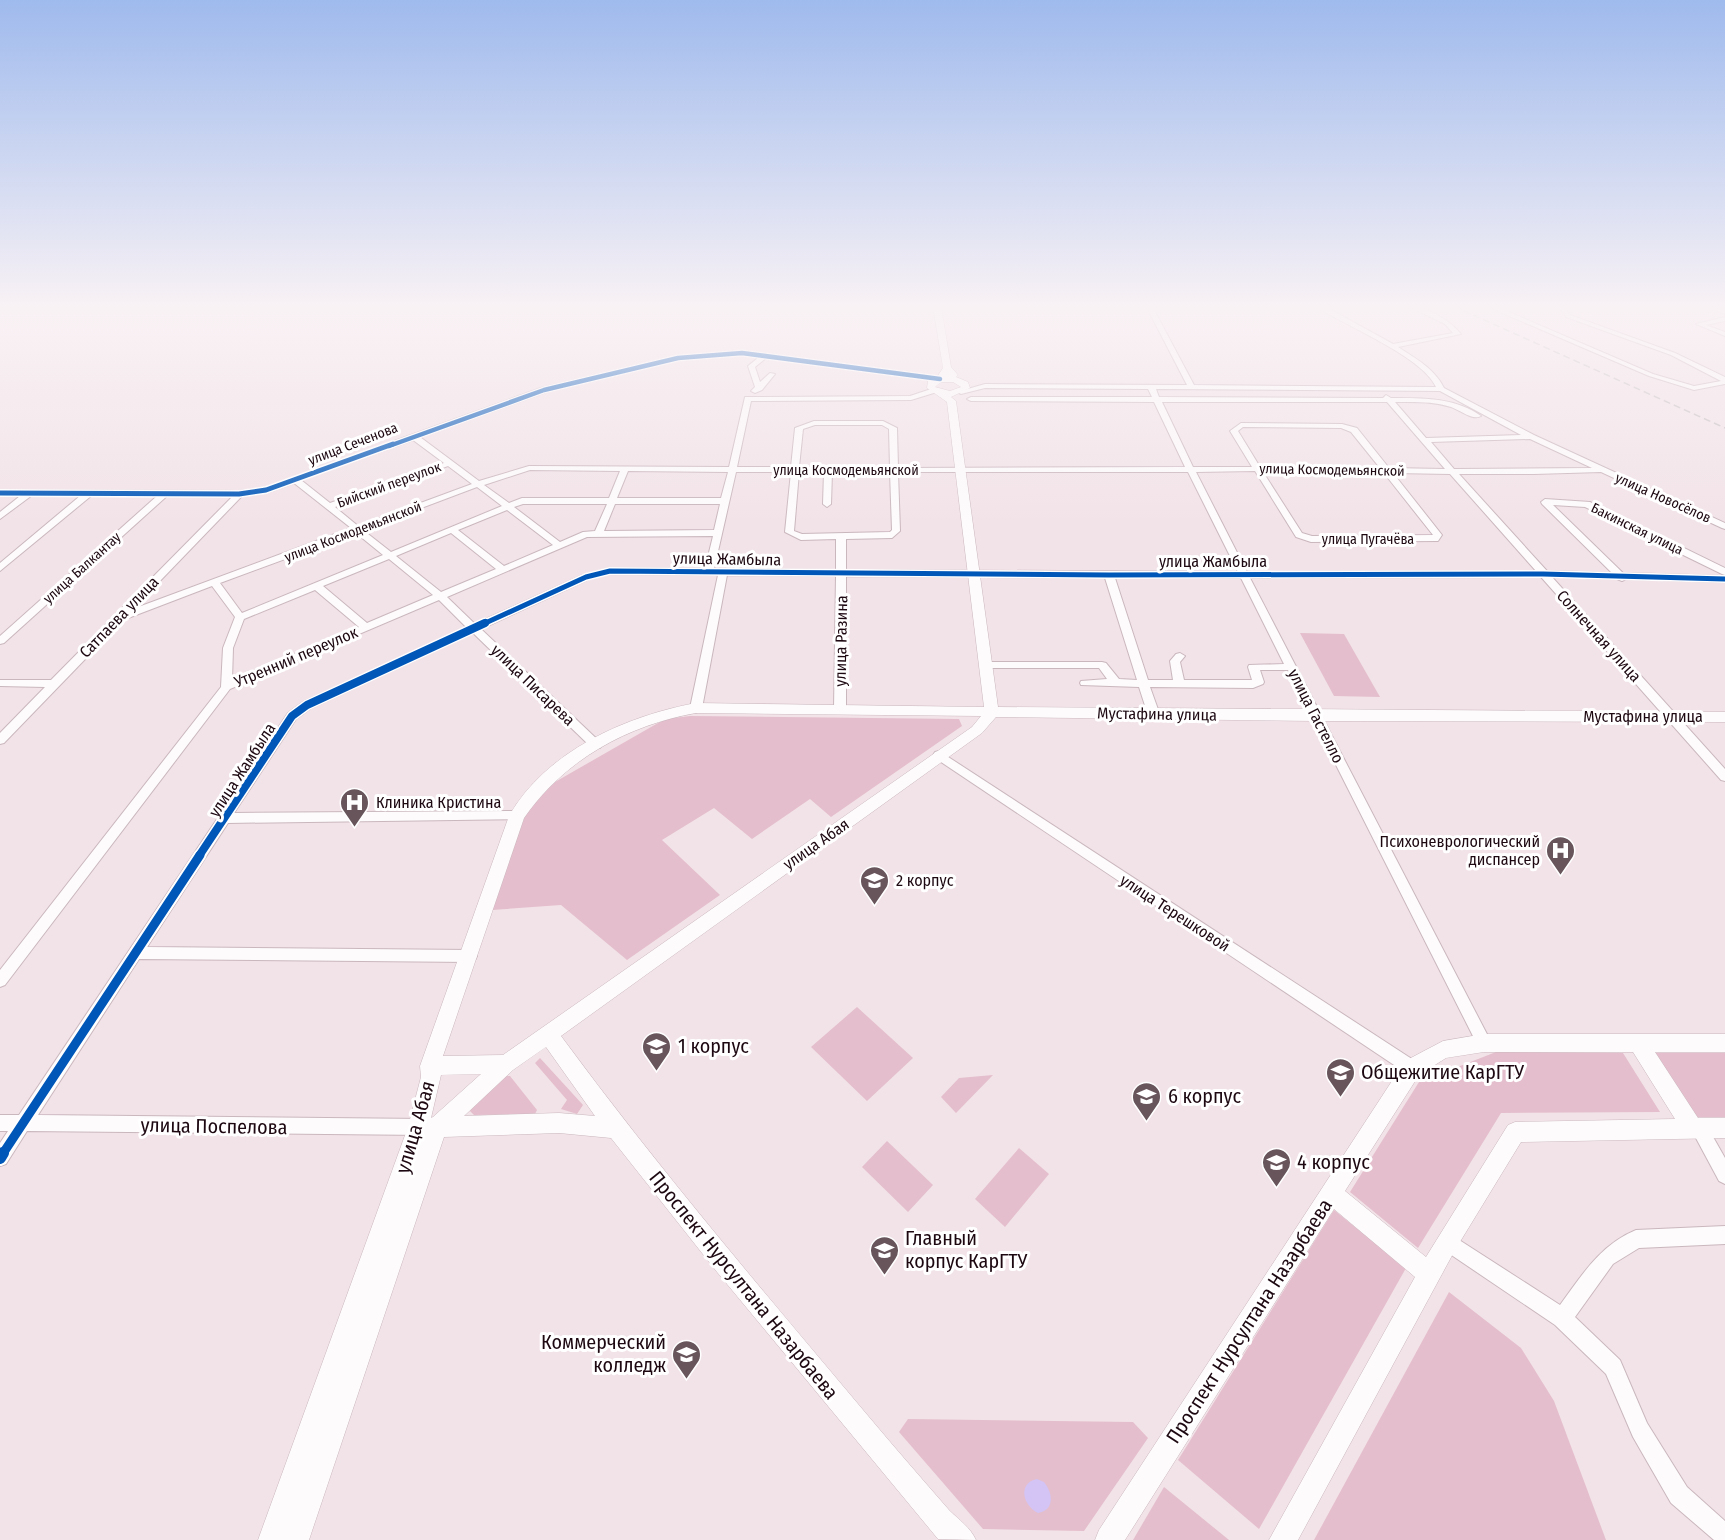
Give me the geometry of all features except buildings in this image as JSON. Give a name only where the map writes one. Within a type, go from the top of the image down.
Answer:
[{"type":"main road","points":[[936,386],[941,378]]},
{"type":"main road","points":[[951,401],[966,386],[957,378]]},
{"type":"main road","points":[[936,386],[959,380]]},
{"type":"main road","points":[[936,386],[961,392]]},
{"type":"main road","points":[[936,386],[951,401],[958,470],[992,712]]},
{"type":"main road","name":"Мустафина улица","points":[[597,745],[657,716],[696,708],[840,708],[1316,716],[1725,717]]},
{"type":"main road","points":[[956,711],[967,723],[966,738]]},
{"type":"main road","name":"улица Абая","points":[[272,1540],[428,1127],[506,1064],[966,738],[987,721],[992,712]]},
{"type":"main road","name":"улица Абая","points":[[295,1540],[428,1127],[430,1066],[517,816],[527,798],[546,778],[597,745]]},
{"type":"main road","name":"Проспект Нурсултана Назарбаева","points":[[549,1035],[616,1128],[740,1282],[954,1536]]},
{"type":"main road","name":"Проспект Нурсултана Назарбаева","points":[[1109,1540],[1412,1068],[1443,1050],[1484,1043],[1725,1043]]},
{"type":"main road","points":[[1638,1043],[1695,1127]]},
{"type":"main road","points":[[430,1066],[506,1064]]},
{"type":"main road","name":"улица Абая","points":[[428,1127],[559,1123],[616,1128]]},
{"type":"main road","points":[[1283,1540],[1446,1242],[1515,1132],[1725,1128]]},
{"type":"main road","points":[[1331,1193],[1429,1274]]},
{"type":"street","name":"улица Сеченова","points":[[0,493],[239,494],[266,490],[544,390],[589,378]]},
{"type":"street","points":[[755,378],[759,388]]},
{"type":"street","points":[[709,573],[748,399],[768,378]]},
{"type":"street","name":"улица Сеченова","points":[[922,378],[936,386]]},
{"type":"street","points":[[1186,378],[1191,387]]},
{"type":"street","points":[[1435,378],[1441,389]]},
{"type":"street","points":[[1660,378],[1694,388],[1725,381]]},
{"type":"street","points":[[959,380],[985,386],[1441,389],[1527,438]]},
{"type":"street","points":[[748,399],[911,398],[936,386]]},
{"type":"street","points":[[961,392],[985,386]]},
{"type":"street","points":[[1055,387],[1058,400]]},
{"type":"street","name":"улица Гастелло","points":[[1151,387],[1190,469],[1484,1043]]},
{"type":"street","points":[[1208,387],[1213,400]]},
{"type":"street","name":"Солнечная улица","points":[[1379,387],[1423,440],[1725,777]]},
{"type":"street","points":[[971,399],[1445,402],[1527,438],[1725,533]]},
{"type":"street","points":[[1480,418],[1490,417]]},
{"type":"street","points":[[810,423],[883,423],[891,426],[895,469],[894,533],[884,537],[801,537],[789,532],[799,428],[810,423]]},
{"type":"street","name":"улица Пугачёва","points":[[1241,425],[1342,426],[1354,430],[1388,472],[1438,535],[1435,539],[1311,539],[1299,535],[1234,431],[1241,425]]},
{"type":"street","points":[[413,436],[558,544]]},
{"type":"street","points":[[1423,440],[1527,438]]},
{"type":"street","name":"Бийский переулок","points":[[328,507],[450,463]]},
{"type":"street","name":"улица Космодемьянской","points":[[118,618],[215,584],[478,484],[529,468],[958,470],[1256,468],[1388,472],[1596,471]]},
{"type":"street","points":[[598,533],[625,469]]},
{"type":"street","points":[[827,504],[828,469]]},
{"type":"street","name":"улица Новосёлов","points":[[1596,471],[1725,526]]},
{"type":"street","name":"улица Писарева","points":[[296,480],[440,596],[597,745]]},
{"type":"street","points":[[0,568],[89,493]]},
{"type":"street","points":[[0,516],[29,494]]},
{"type":"street","name":"улица Балкантау","points":[[0,642],[164,494]]},
{"type":"street","name":"Сатпаева улица","points":[[0,740],[239,494]]},
{"type":"street","points":[[226,687],[228,648],[240,617],[522,501],[725,501]]},
{"type":"street","name":"Бакинская улица","points":[[1622,578],[1545,502],[1587,504],[1725,572]]},
{"type":"street","points":[[451,529],[501,568]]},
{"type":"street","name":"Утренний переулок","points":[[0,981],[226,687],[501,568],[586,534],[718,533]]},
{"type":"street","name":"улица Разина","points":[[840,708],[841,537]]},
{"type":"street","name":"улица Жамбыла","points":[[0,1158],[292,716],[307,705],[598,572],[1108,575],[1543,574],[1622,578],[1725,579]]},
{"type":"street","points":[[696,708],[723,573]]},
{"type":"street","points":[[1108,575],[1154,714]]},
{"type":"street","points":[[215,584],[240,617]]},
{"type":"street","points":[[315,585],[366,627]]},
{"type":"street","points":[[1177,683],[1179,679],[1175,661],[1180,656]]},
{"type":"street","points":[[986,665],[1026,667],[1038,664],[1102,664],[1115,682]]},
{"type":"street","points":[[1085,683],[1258,684],[1253,667],[1291,667]]},
{"type":"street","points":[[0,683],[54,684]]},
{"type":"street","name":"улица Терешковой","points":[[939,755],[1412,1068]]},
{"type":"street","points":[[226,818],[517,816]]},
{"type":"street","points":[[138,952],[470,956]]},
{"type":"street","name":"улица Поспелова","points":[[0,1123],[428,1127]]},
{"type":"street","points":[[1695,1127],[1725,1175]]},
{"type":"street","points":[[1562,1318],[1606,1258],[1636,1239],[1725,1235]]},
{"type":"street","points":[[1446,1242],[1562,1318],[1613,1367],[1640,1430],[1679,1496],[1725,1535]]},
{"type":"shaded area","points":[[1300,633],[1344,634],[1380,697],[1334,696]]},
{"type":"shaded area","points":[[690,716],[959,719],[962,726],[831,817],[810,799],[752,839],[714,808],[662,840],[720,895],[627,960],[561,905],[492,910],[527,810],[541,790],[665,719]]},
{"type":"shaded area","points":[[857,1007],[913,1058],[867,1101],[811,1047]]},
{"type":"shaded area","points":[[1496,1052],[1623,1053],[1660,1112],[1501,1113],[1418,1248],[1350,1192],[1419,1082]]},
{"type":"shaded area","points":[[1651,1053],[1725,1053],[1725,1117],[1693,1117]]},
{"type":"shaded area","points":[[540,1058],[583,1105],[577,1114],[561,1109],[567,1100],[535,1063]]},
{"type":"shaded area","points":[[993,1075],[956,1113],[941,1097],[959,1078]]},
{"type":"shaded area","points":[[506,1076],[510,1076],[537,1110],[535,1114],[474,1115],[470,1111],[472,1102]]},
{"type":"shaded area","points":[[887,1141],[933,1185],[908,1212],[862,1167]]},
{"type":"shaded area","points":[[1019,1148],[1049,1174],[1005,1227],[975,1199]]},
{"type":"shaded area","points":[[1334,1210],[1406,1268],[1259,1529],[1178,1460]]},
{"type":"shaded area","points":[[1449,1292],[1521,1348],[1554,1401],[1606,1540],[1314,1540]]},
{"type":"shaded area","points":[[908,1419],[1133,1422],[1148,1438],[1084,1531],[983,1529],[899,1432]]},
{"type":"shaded area","points":[[1037,1479],[1044,1482],[1051,1496],[1050,1505],[1038,1513],[1029,1505],[1024,1495],[1027,1485]]},
{"type":"shaded area","points":[[1164,1487],[1229,1540],[1133,1540]]},
{"type":"railway","points":[[1613,378],[1725,428]]},
{"type":"cycle path","points":[[0,493],[239,494],[266,490],[544,390],[595,378]]},
{"type":"cycle path","points":[[931,378],[940,379]]},
{"type":"cycle path","points":[[0,1158],[292,716],[307,705],[586,577],[610,571],[1109,575],[1543,574],[1725,579]]},
{"type":"place","name":"Клиника Кристина","points":[[355,828]]},
{"type":"place","name":"Психоневрологический диспансер","points":[[1561,876]]},
{"type":"place","name":"2 корпус","points":[[875,906]]},
{"type":"place","name":"1 корпус","points":[[657,1072]]},
{"type":"place","name":"Общежитие КарГТУ","points":[[1340,1098]]},
{"type":"place","name":"6 корпус","points":[[1147,1122]]},
{"type":"place","name":"4 корпус","points":[[1276,1188]]},
{"type":"place","name":"Главный корпус КарГТУ","points":[[884,1276]]},
{"type":"place","name":"Коммерческий колледж","points":[[687,1380]]}]
